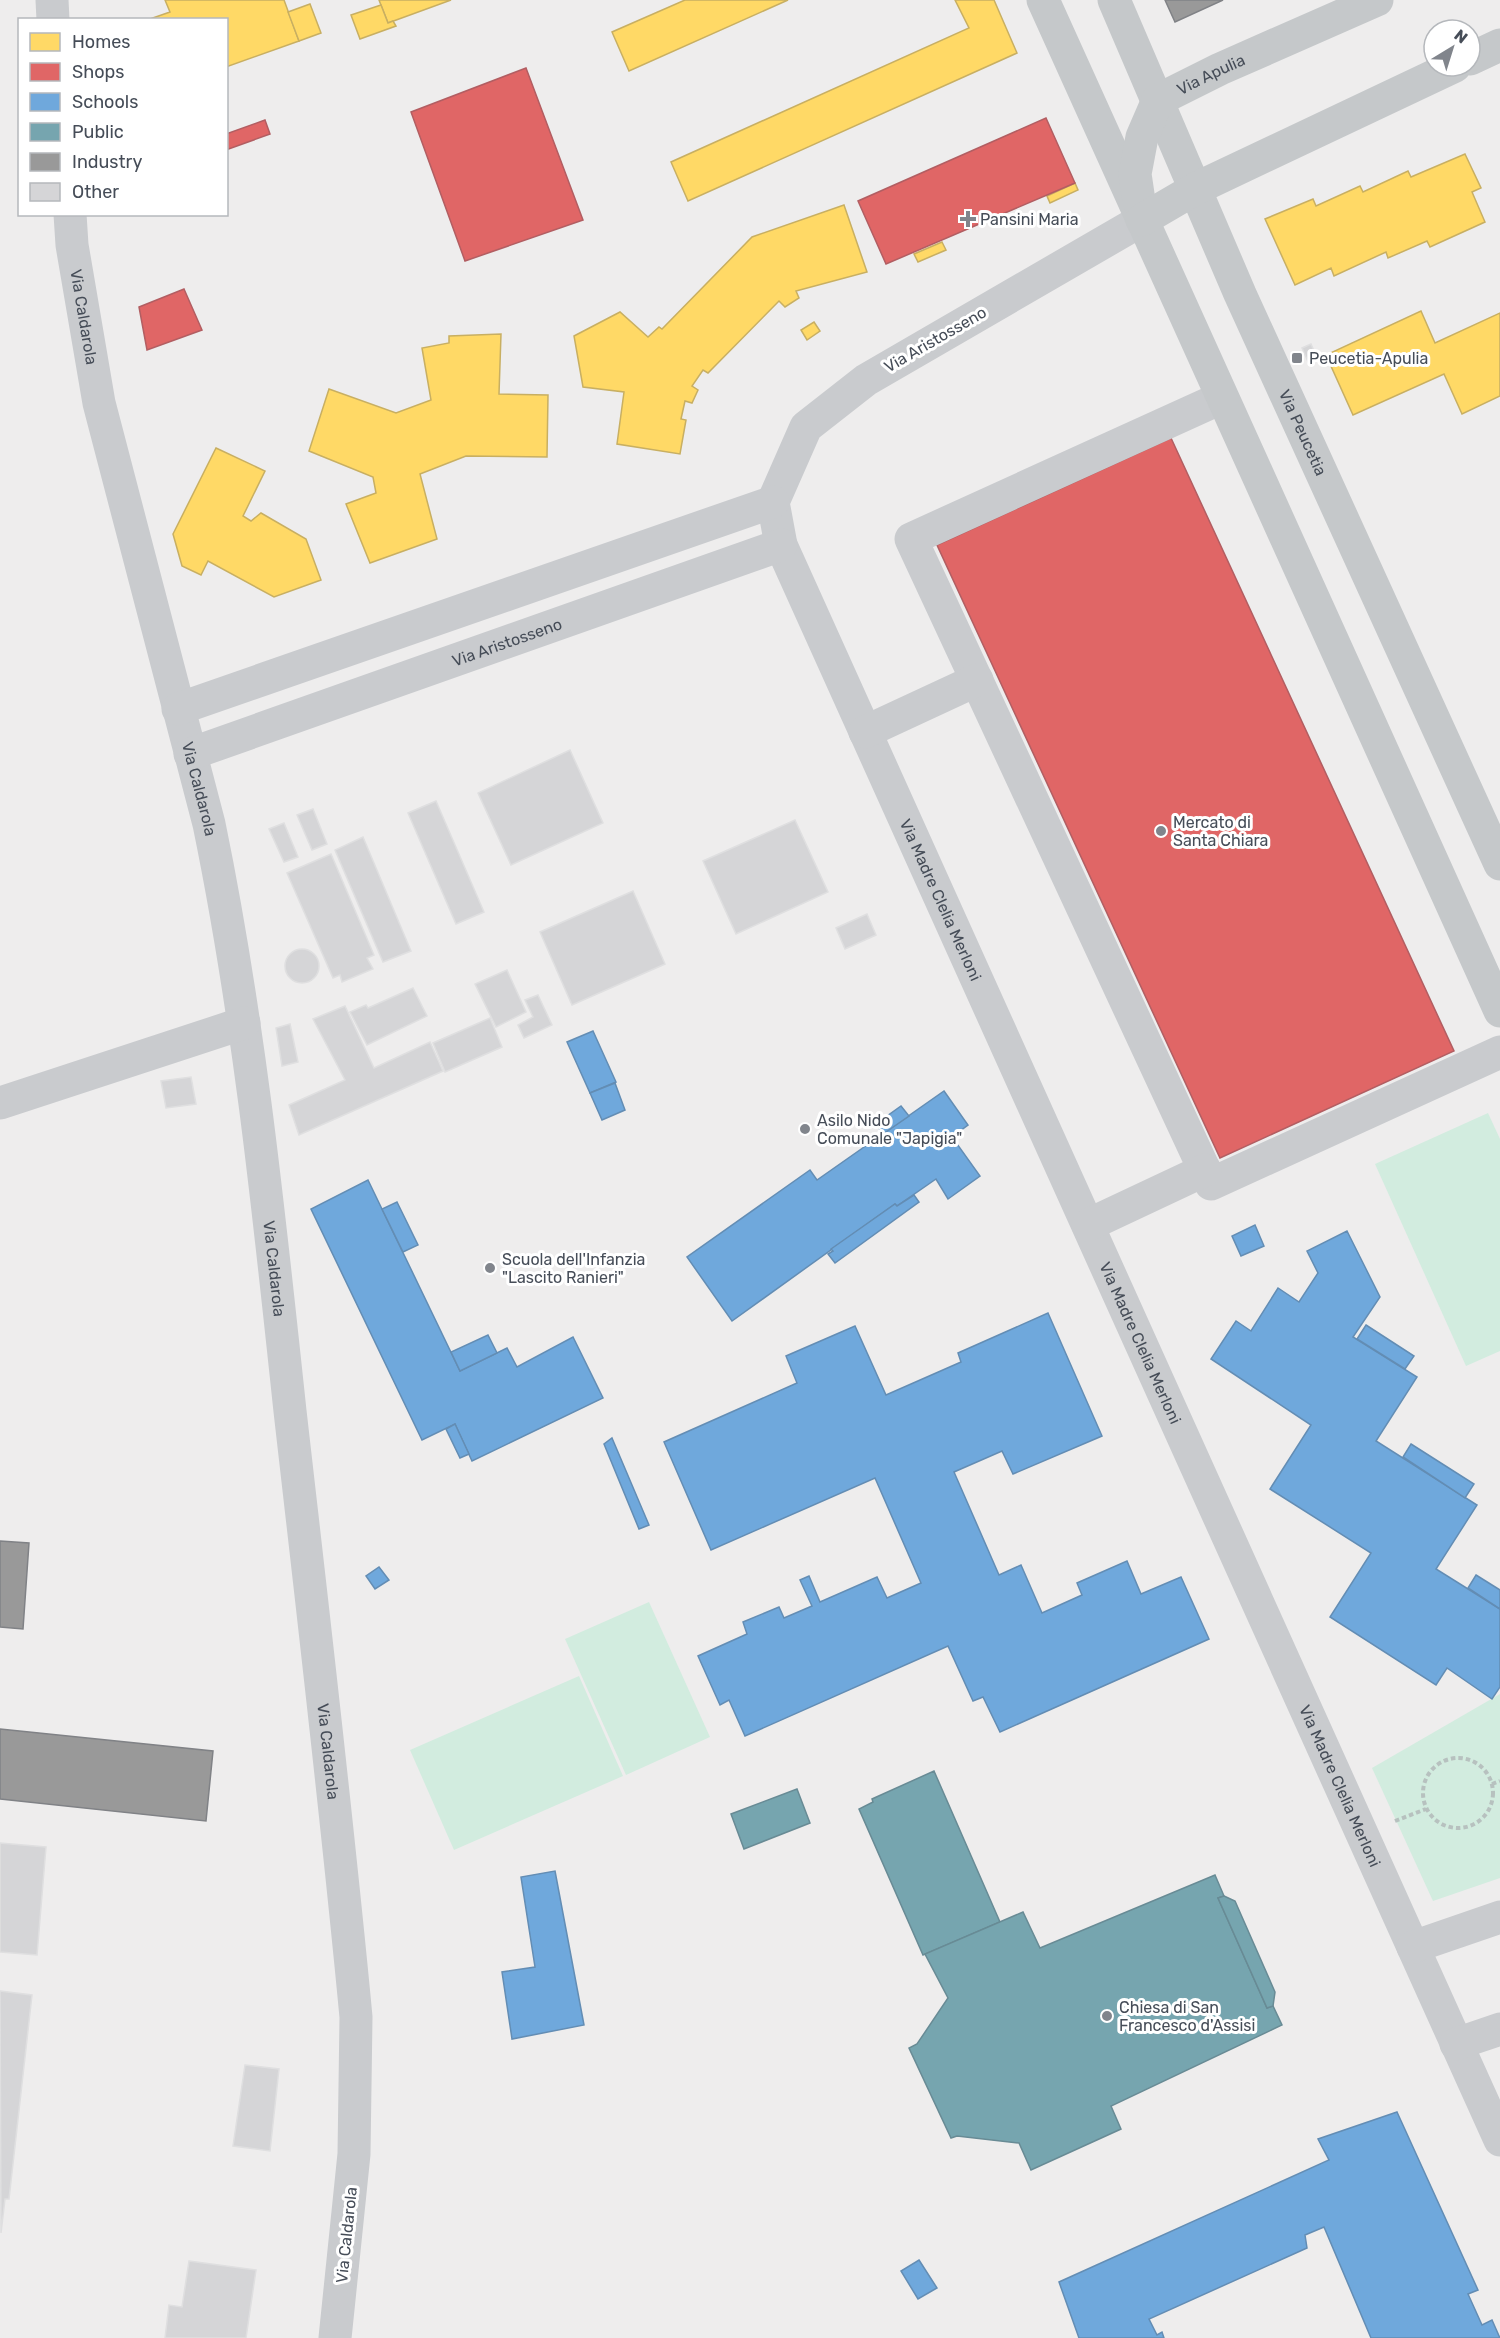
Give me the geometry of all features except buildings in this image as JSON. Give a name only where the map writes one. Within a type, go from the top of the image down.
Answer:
[{"type":"main road","points":[[1043,0],[1500,1011]]},
{"type":"main road","name":"Via Peucetia","points":[[1114,0],[1350,538],[1500,864]]},
{"type":"main road","name":"Via Apulia","points":[[1142,220],[1135,174],[1142,137],[1158,100],[1220,69],[1377,0]]},
{"type":"main road","points":[[1482,53],[1500,45]]},
{"type":"main road","points":[[1142,220],[1195,189],[1430,78]]},
{"type":"street","points":[[52,0],[53,18]]},
{"type":"street","name":"Via Caldarola","points":[[70,216],[72,245],[99,403],[220,879],[244,1023],[266,1191],[356,2017],[354,2154],[335,2338]]},
{"type":"street","name":"Via Aristosseno","points":[[772,502],[806,427],[866,380],[1142,220]]},
{"type":"street","points":[[1221,398],[911,539],[1211,1184],[1500,1052]]},
{"type":"street","points":[[178,709],[772,502],[781,545]]},
{"type":"street","name":"Via Aristosseno","points":[[190,754],[781,545]]},
{"type":"street","name":"Via Madre Clelia Merloni","points":[[781,545],[1500,2140]]},
{"type":"street","points":[[865,732],[977,680]]},
{"type":"street","points":[[0,1103],[244,1023]]},
{"type":"street","points":[[1088,1226],[1205,1170]]},
{"type":"street","points":[[1413,1947],[1500,1917]]},
{"type":"street","points":[[1456,2044],[1500,2029]]},
{"type":"path","points":[[1459,1758],[1471,1760],[1486,1772],[1492,1784],[1490,1806],[1484,1816],[1471,1826],[1446,1826],[1437,1821],[1426,1809],[1423,1792],[1425,1779],[1444,1760],[1459,1758]]},
{"type":"path","points":[[1492,1784],[1500,1781]]},
{"type":"path","points":[[1392,1822],[1426,1809]]},
{"type":"green space","points":[[1488,1113],[1500,1139],[1500,1351],[1466,1366],[1375,1164]]},
{"type":"green space","points":[[649,1602],[710,1737],[626,1775],[565,1639]]},
{"type":"green space","points":[[579,1676],[623,1776],[454,1850],[410,1750]]},
{"type":"green space","points":[[1500,1694],[1500,1878],[1433,1901],[1372,1768]]},
{"type":"place","name":"Pansini Maria","points":[[968,219]]},
{"type":"place","name":"Peucetia-Apulia","points":[[1297,358]]},
{"type":"place","name":"Mercato di Santa Chiara","points":[[1161,831]]},
{"type":"place","name":"Asilo Nido Comunale \"Japigia\"","points":[[805,1129]]},
{"type":"place","name":"Scuola dell'Infanzia \"Lascito Ranieri\"","points":[[490,1268]]},
{"type":"place","name":"Chiesa di San Francesco d'Assisi","points":[[1107,2016]]}]
